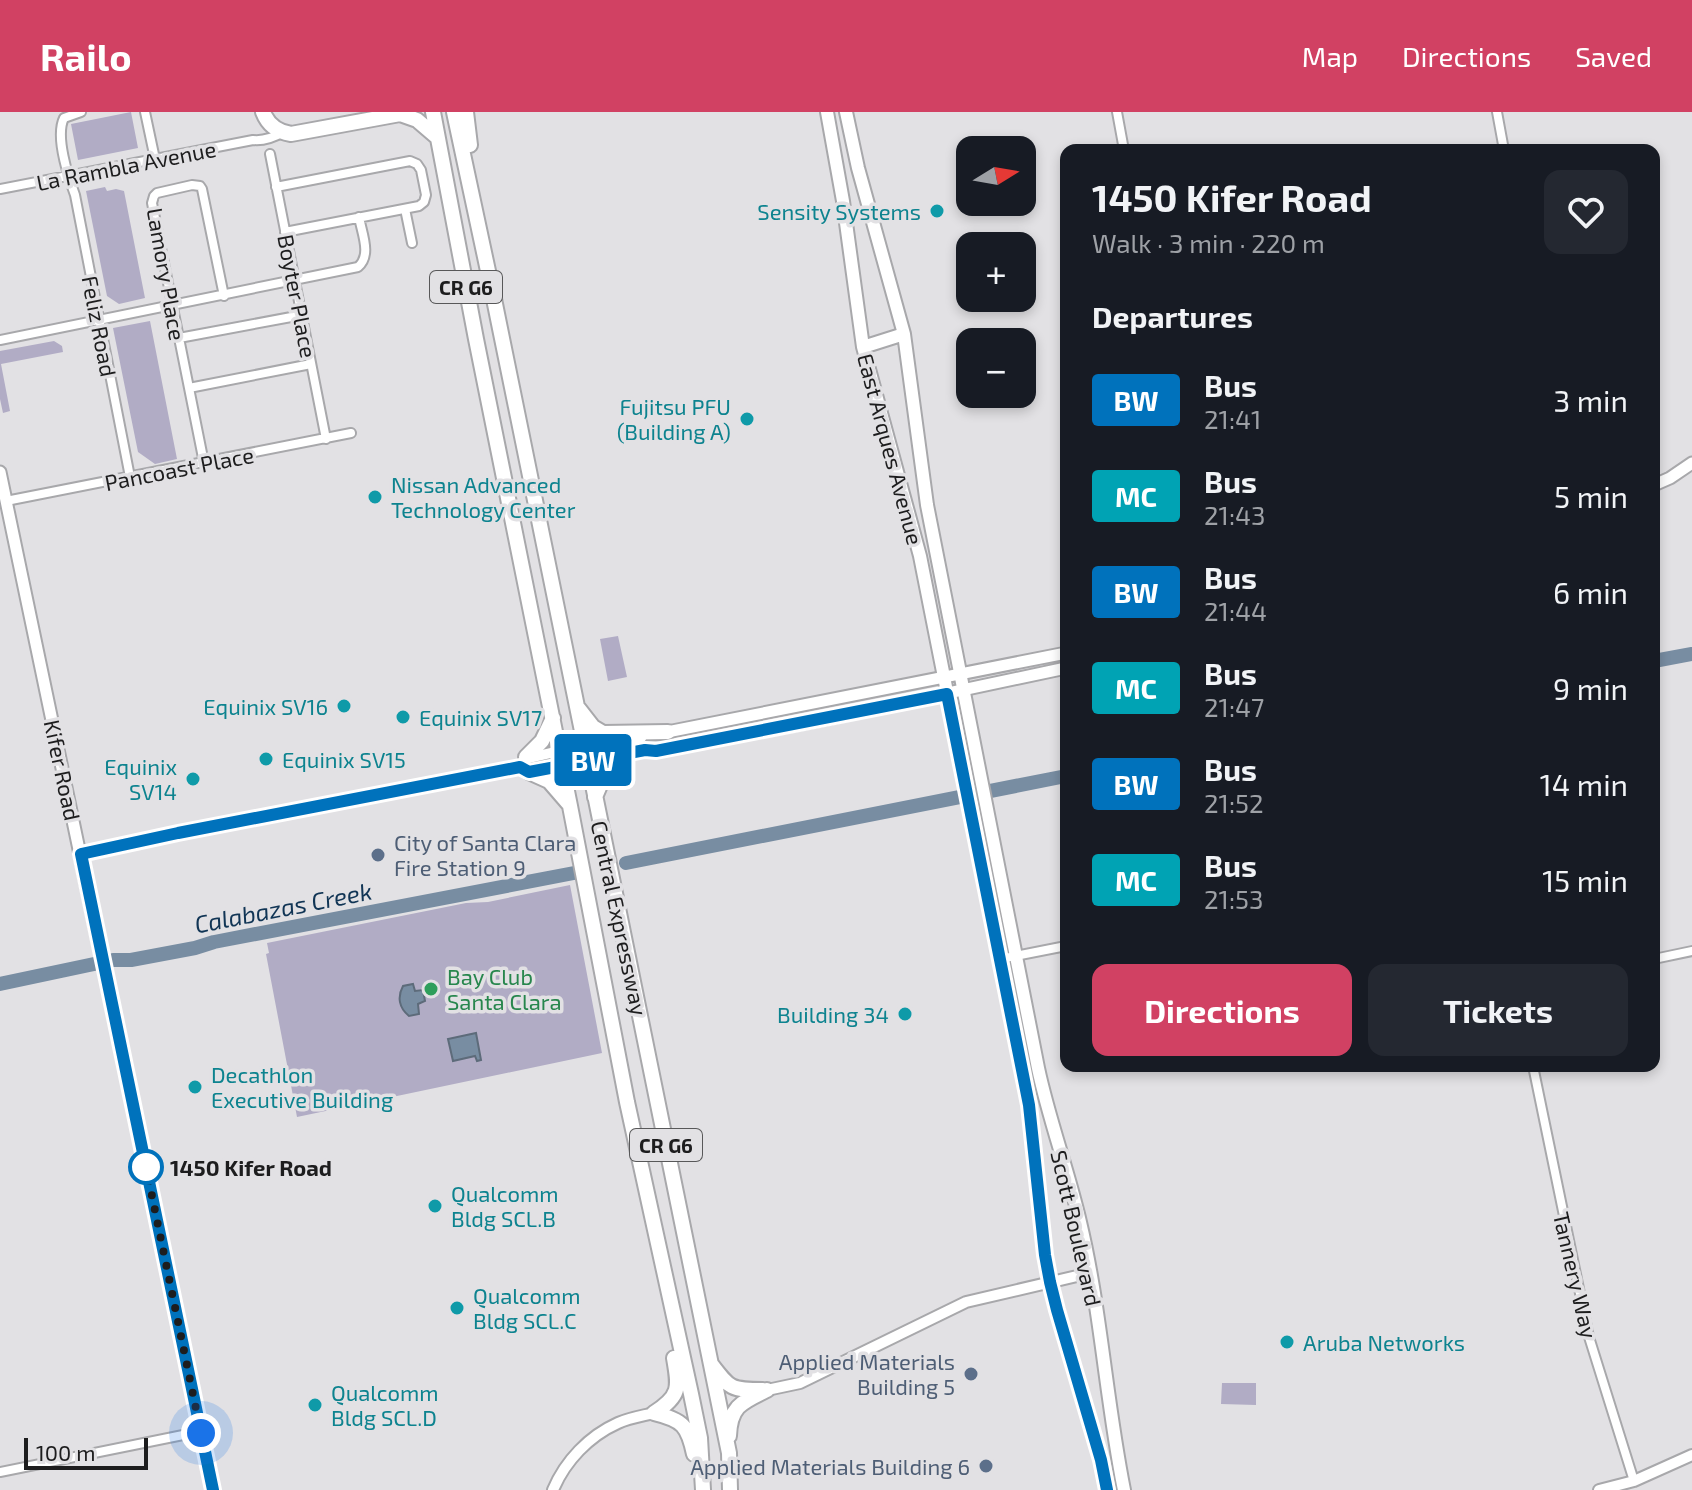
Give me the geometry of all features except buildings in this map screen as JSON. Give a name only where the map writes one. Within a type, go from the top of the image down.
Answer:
[{"type":"highway","points":[[263,112],[277,129],[303,133],[401,113],[417,120],[438,138]]},
{"type":"highway","name":"Central Expressway","points":[[433,112],[624,1088],[697,1423],[702,1460],[700,1490]]},
{"type":"highway","name":"Central Expressway","points":[[454,112],[729,1453],[730,1490]]},
{"type":"highway","points":[[466,112],[494,268],[494,299]]},
{"type":"highway","points":[[576,705],[593,727],[603,733],[668,732]]},
{"type":"highway","points":[[553,718],[525,765],[549,781],[570,806]]},
{"type":"highway","points":[[595,797],[606,771],[623,754]]},
{"type":"highway","points":[[654,1413],[672,1400],[678,1386],[659,1279],[661,1259]]},
{"type":"highway","points":[[709,1363],[735,1389],[767,1390]]},
{"type":"highway","points":[[729,1453],[729,1427],[733,1412],[744,1401],[767,1390]]},
{"type":"highway","points":[[654,1413],[676,1420],[686,1428],[700,1490]]},
{"type":"main road","name":"East Arques Avenue","points":[[827,112],[842,194],[863,347],[920,556],[965,784]]},
{"type":"main road","name":"East Arques Avenue","points":[[846,112],[858,168],[904,334],[927,505],[980,781]]},
{"type":"main road","points":[[863,347],[904,334]]},
{"type":"main road","points":[[1660,482],[1692,463]]},
{"type":"main road","name":"Kifer Road","points":[[0,472],[213,1490]]},
{"type":"main road","points":[[561,758],[668,732],[1060,654]]},
{"type":"main road","points":[[586,754],[623,754],[685,745],[1060,669]]},
{"type":"main road","name":"Scott Boulevard","points":[[980,781],[1048,1113],[1080,1223],[1124,1490]]},
{"type":"main road","name":"Scott Boulevard","points":[[965,784],[1029,1105],[1050,1282],[1107,1490]]},
{"type":"street","name":"Feliz Road","points":[[81,112],[62,121],[60,133],[130,477]]},
{"type":"street","points":[[145,112],[155,159]]},
{"type":"street","points":[[1117,112],[1123,144]]},
{"type":"street","points":[[1497,112],[1503,144]]},
{"type":"street","name":"La Rambla Avenue","points":[[0,189],[253,140],[277,129]]},
{"type":"street","name":"Boyter Place","points":[[270,154],[326,439]]},
{"type":"street","points":[[276,187],[413,162],[421,170],[426,200],[419,206],[285,232]]},
{"type":"street","name":"Lamory Place","points":[[204,463],[153,199],[161,192],[200,186],[204,193],[224,296]]},
{"type":"street","points":[[405,209],[412,243]]},
{"type":"street","points":[[0,340],[353,269],[365,261],[366,253],[359,217]]},
{"type":"street","points":[[179,338],[302,315]]},
{"type":"street","points":[[189,388],[311,364]]},
{"type":"street","name":"Pancoast Place","points":[[6,501],[351,433]]},
{"type":"street","points":[[81,854],[561,758]]},
{"type":"street","points":[[1000,959],[1060,947]]},
{"type":"street","points":[[1660,958],[1692,951]]},
{"type":"street","name":"Tannery Way","points":[[1534,1072],[1589,1337],[1634,1481]]},
{"type":"street","points":[[767,1390],[800,1383],[966,1302],[1090,1273]]},
{"type":"street","points":[[553,1490],[570,1460],[586,1443],[620,1422],[654,1413]]},
{"type":"street","points":[[0,1472],[201,1433]]},
{"type":"street","points":[[1599,1490],[1634,1481],[1692,1455]]},
{"type":"shaded area","points":[[131,112],[138,148],[78,160],[71,124]]},
{"type":"shaded area","points":[[105,187],[107,191],[124,191],[145,298],[119,304],[107,296],[86,191]]},
{"type":"shaded area","points":[[150,321],[177,459],[155,464],[138,452],[113,328]]},
{"type":"shaded area","points":[[54,341],[62,346],[63,352],[1,364],[10,411],[3,413],[0,351]]},
{"type":"shaded area","points":[[618,636],[627,677],[608,681],[600,639]]},
{"type":"shaded area","name":"Bay Club Santa Clara","points":[[570,885],[602,1053],[297,1117],[266,954],[269,953],[267,943]]},
{"type":"shaded area","points":[[1222,1383],[1256,1383],[1256,1405],[1221,1404]]},
{"type":"water","points":[[413,984],[415,991],[423,990],[425,1001],[418,1004],[419,1014],[409,1016],[401,1006],[400,994],[403,986]]},
{"type":"water","points":[[476,1033],[481,1060],[477,1061],[475,1056],[453,1061],[448,1039]]},
{"type":"waterway","name":"Calabazas Creek","points":[[1660,660],[1692,654]]},
{"type":"waterway","name":"Calabazas Creek","points":[[626,863],[1060,777]]},
{"type":"waterway","name":"Calabazas Creek","points":[[0,984],[574,873]]},
{"type":"bus line","name":"BW","points":[[213,1490],[81,854],[520,767],[529,772],[645,750],[656,751],[947,694],[1029,1105],[1050,1282],[1107,1490]]},
{"type":"place","name":"Sensity Systems","points":[[937,211]]},
{"type":"place","name":"Fujitsu PFU (Building A)","points":[[747,419]]},
{"type":"place","name":"Nissan Advanced Technology Center","points":[[375,497]]},
{"type":"place","name":"Equinix SV16","points":[[344,706]]},
{"type":"place","name":"Equinix SV17","points":[[403,717]]},
{"type":"place","name":"Equinix SV15","points":[[266,759]]},
{"type":"place","name":"Equinix SV14","points":[[193,779]]},
{"type":"place","name":"City of Santa Clara Fire Station 9","points":[[378,855]]},
{"type":"place","name":"Bay Club Santa Clara","points":[[431,989]]},
{"type":"place","name":"Building 34","points":[[905,1014]]},
{"type":"place","name":"Decathlon Executive Building","points":[[195,1087]]},
{"type":"place","name":"1450 Kifer Road","points":[[146,1167]]},
{"type":"place","name":"Qualcomm Bldg SCL.B","points":[[435,1206]]},
{"type":"place","name":"Qualcomm Bldg SCL.C","points":[[457,1308]]},
{"type":"place","name":"Aruba Networks","points":[[1287,1342]]},
{"type":"place","name":"Applied Materials Building 5","points":[[971,1374]]},
{"type":"place","name":"Qualcomm Bldg SCL.D","points":[[315,1405]]},
{"type":"place","name":"Applied Materials Building 6","points":[[986,1466]]},
{"type":"route","points":[[146,1167],[201,1433]]}]
